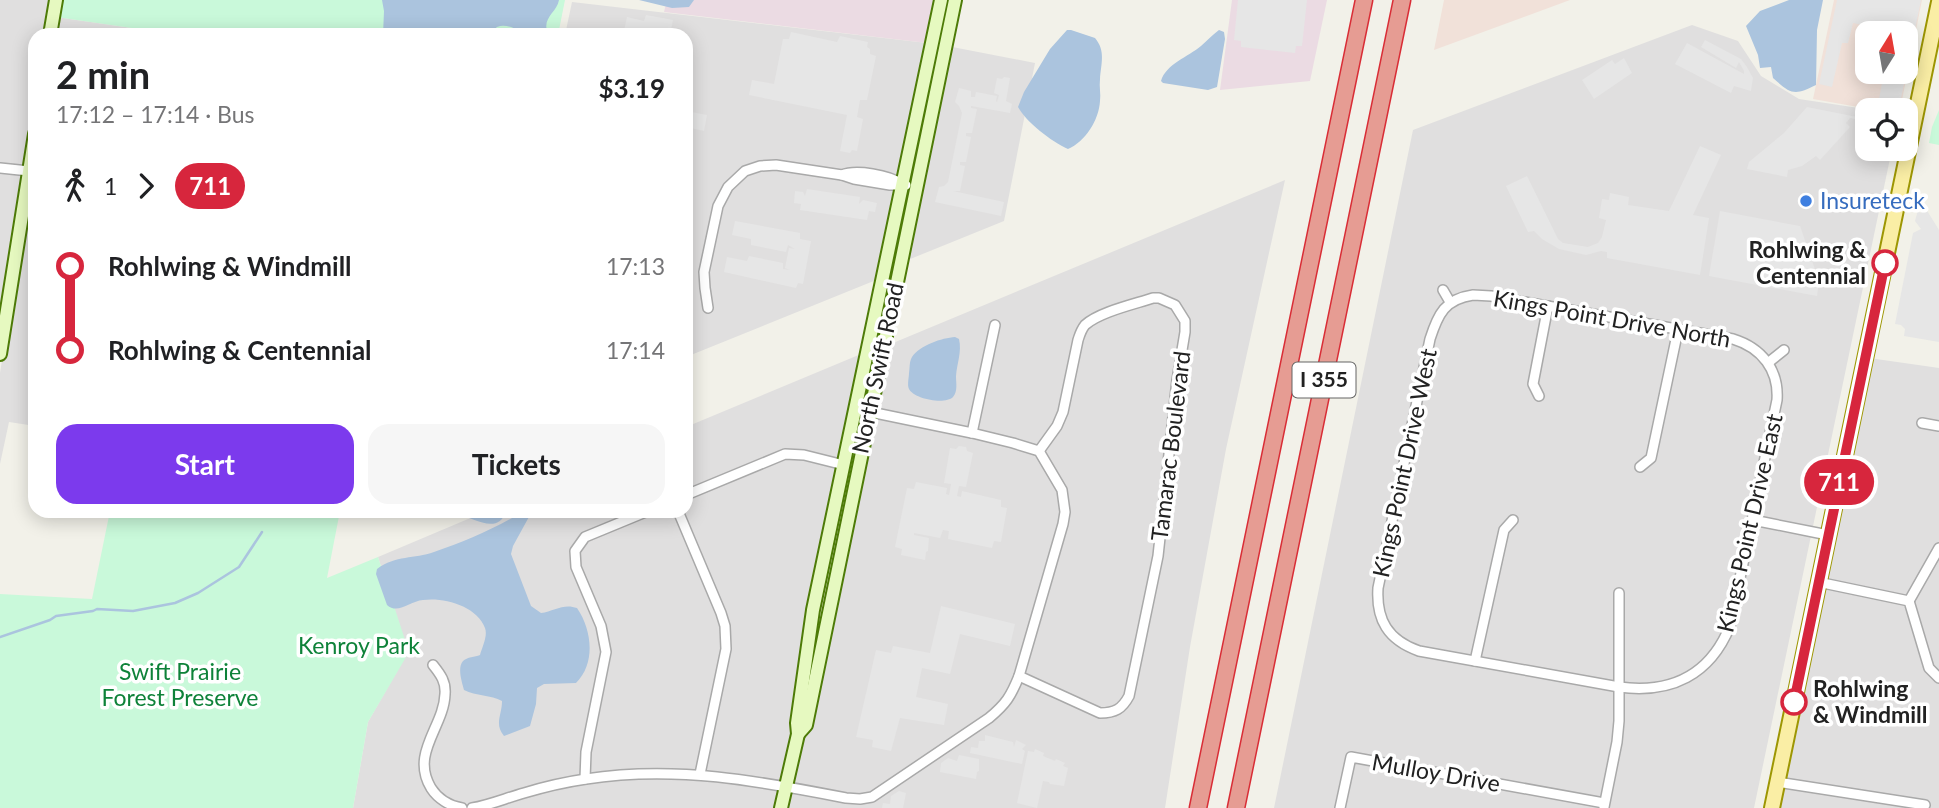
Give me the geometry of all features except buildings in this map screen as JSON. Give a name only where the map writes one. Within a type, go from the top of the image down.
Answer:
[{"type":"highway","name":"I 355","points":[[1198,808],[1364,0]]},
{"type":"highway","name":"I 355","points":[[1236,808],[1402,0]]},
{"type":"highway","points":[[1385,84],[1409,0]]},
{"type":"main road","points":[[1772,808],[1939,2]]},
{"type":"street","points":[[51,28],[56,0]]},
{"type":"street","name":"North Swift Road","points":[[782,808],[798,734],[797,723],[813,610],[941,0]]},
{"type":"street","name":"North Swift Road","points":[[798,734],[806,726],[955,0]]},
{"type":"street","points":[[708,308],[705,268],[718,206],[730,184],[745,171],[768,165],[842,175],[890,185],[915,186]]},
{"type":"street","points":[[0,168],[28,172]]},
{"type":"street","points":[[0,354],[28,178]]},
{"type":"street","points":[[1443,290],[1450,302]]},
{"type":"street","name":"Kings Point Drive North","points":[[1450,302],[1473,295],[1491,296],[1678,330],[1741,342],[1769,362]]},
{"type":"street","name":"Tamarac Boulevard","points":[[1019,676],[1100,712],[1111,713],[1123,708],[1129,696],[1158,556],[1185,332],[1185,321],[1175,305],[1153,298],[1088,322],[1078,340],[1061,418],[1039,451]]},
{"type":"street","name":"Kings Point Drive West","points":[[1450,302],[1443,310],[1430,339],[1377,599],[1382,631],[1405,646],[1475,661]]},
{"type":"street","points":[[1539,396],[1533,384],[1548,306]]},
{"type":"street","points":[[972,433],[995,325]]},
{"type":"street","points":[[1640,467],[1651,458],[1678,330]]},
{"type":"street","points":[[1769,362],[1784,350]]},
{"type":"street","name":"Kings Point Drive East","points":[[1619,687],[1661,688],[1683,680],[1702,668],[1717,652],[1730,626],[1777,400],[1777,386],[1769,362]]},
{"type":"street","points":[[472,808],[524,792],[585,779],[638,774],[700,774],[846,798],[872,797],[996,712],[1011,696],[1019,676],[1063,524],[1065,512],[1062,490],[1039,451],[972,433],[856,409]]},
{"type":"street","points":[[1922,423],[1939,426]]},
{"type":"street","points":[[693,492],[785,454],[804,455],[844,465]]},
{"type":"street","points":[[585,779],[586,752],[606,652],[601,626],[576,567],[575,551],[585,537],[631,518]]},
{"type":"street","points":[[681,518],[721,613],[726,637],[726,649],[700,774]]},
{"type":"street","points":[[1513,520],[1504,530],[1475,661],[1619,687]]},
{"type":"street","points":[[1753,520],[1828,535]]},
{"type":"street","points":[[1939,548],[1909,601],[1929,668],[1939,678]]},
{"type":"street","points":[[1818,582],[1909,601]]},
{"type":"street","points":[[1604,805],[1617,742],[1619,593]]},
{"type":"street","points":[[433,665],[443,676],[445,695],[430,737],[425,771],[430,786],[439,797],[462,808]]},
{"type":"street","name":"Mulloy Drive","points":[[1340,808],[1351,757],[1604,805]]},
{"type":"street","points":[[1777,782],[1924,805]]},
{"type":"shaded area","points":[[0,0],[52,0],[48,28],[28,28],[28,157],[0,337]]},
{"type":"shaded area","points":[[667,0],[945,0],[936,44],[664,12]]},
{"type":"shaded area","points":[[1232,0],[1327,0],[1310,81],[1220,90]]},
{"type":"shaded area","points":[[1238,0],[1307,0],[1302,46],[1296,46],[1295,53],[1241,47],[1241,41],[1234,40]]},
{"type":"shaded area","points":[[1444,0],[1570,0],[1434,50]]},
{"type":"shaded area","points":[[1834,0],[1922,0],[1918,21],[1855,21],[1855,84],[1905,84],[1902,98],[1855,98],[1855,106],[1813,99]]},
{"type":"shaded area","points":[[1837,0],[1921,0],[1917,21],[1855,21],[1848,43],[1842,43],[1832,87],[1819,84]]},
{"type":"shaded area","points":[[572,2],[936,44],[886,276],[693,354],[693,28],[566,28]]},
{"type":"shaded area","points":[[646,15],[673,20],[671,28],[625,28],[627,17],[644,21]]},
{"type":"shaded area","points":[[56,17],[132,28],[54,28]]},
{"type":"shaded area","points":[[1692,25],[1738,41],[1761,76],[1799,99],[1855,107],[1855,161],[1889,161],[1754,808],[1274,808],[1413,130]]},
{"type":"shaded area","points":[[791,32],[837,42],[840,36],[868,42],[870,54],[876,56],[867,100],[860,100],[857,117],[863,119],[857,151],[840,151],[847,115],[749,95],[752,80],[774,84],[783,39],[789,39]]},
{"type":"shaded area","points":[[1705,40],[1741,59],[1753,78],[1751,91],[1734,86],[1731,93],[1675,64],[1687,43],[1744,74],[1739,62],[1736,68],[1701,47]]},
{"type":"shaded area","points":[[942,45],[1035,63],[1004,221],[893,266]]},
{"type":"shaded area","points":[[1624,58],[1632,73],[1594,99],[1582,80],[1612,60],[1615,64]]},
{"type":"shaded area","points":[[997,78],[1010,78],[1006,101],[1012,104],[1010,113],[971,106],[977,109],[972,133],[966,133],[966,136],[971,137],[966,162],[960,162],[960,165],[965,166],[960,191],[953,191],[1004,202],[1001,216],[935,202],[939,187],[948,182],[962,113],[955,102],[959,88],[971,91],[971,97],[975,97],[976,92],[997,96],[997,102],[999,95],[994,93]]},
{"type":"shaded area","points":[[1882,84],[1904,84],[1901,98],[1879,98]]},
{"type":"shaded area","points":[[1807,107],[1855,117],[1855,119],[1850,118],[1846,123],[1850,127],[1820,160],[1816,156],[1802,166],[1788,170],[1787,177],[1747,169],[1749,162],[1784,133]]},
{"type":"shaded area","points":[[693,112],[707,115],[704,131],[693,129]]},
{"type":"shaded area","points":[[1700,146],[1721,155],[1693,215],[1709,218],[1700,275],[1607,258],[1607,252],[1586,255],[1559,249],[1534,231],[1528,232],[1506,186],[1527,176],[1558,239],[1563,243],[1588,247],[1598,243],[1602,237],[1606,220],[1599,218],[1602,199],[1609,200],[1610,193],[1629,197],[1628,205],[1669,211]]},
{"type":"shaded area","points":[[1285,180],[1226,449],[1190,647],[1165,808],[784,808],[881,348]]},
{"type":"shaded area","points":[[807,189],[860,197],[859,204],[863,200],[877,203],[875,212],[869,211],[867,220],[800,210],[801,204],[794,203],[795,191],[803,192],[805,196]]},
{"type":"shaded area","points":[[28,194],[28,425],[9,422],[0,464],[0,373]]},
{"type":"shaded area","points":[[1926,209],[1939,230],[1939,342],[1904,336],[1905,329],[1895,324],[1913,233],[1921,229],[1915,221],[1918,210],[1920,213]]},
{"type":"shaded area","points":[[1720,211],[1800,226],[1819,281],[1817,296],[1709,276]]},
{"type":"shaded area","points":[[735,221],[800,233],[800,239],[811,241],[803,284],[798,283],[796,288],[724,272],[727,257],[747,261],[749,256],[783,263],[783,269],[790,270],[785,268],[789,248],[795,249],[788,245],[786,252],[751,245],[751,239],[732,235]]},
{"type":"shaded area","points":[[873,349],[777,808],[353,808],[368,722],[408,652],[378,557],[470,518],[693,518],[693,424]]},
{"type":"shaded area","points":[[1869,358],[1939,368],[1939,808],[1775,808]]},
{"type":"shaded area","points":[[959,446],[966,447],[967,451],[973,453],[966,487],[959,486],[957,496],[961,497],[962,491],[1001,500],[1001,507],[1007,508],[1001,542],[994,541],[992,548],[948,539],[949,531],[943,530],[940,538],[914,533],[929,538],[925,560],[901,555],[902,549],[895,547],[907,488],[914,489],[916,482],[947,488],[946,494],[949,495],[951,484],[944,483],[950,448],[956,449]]},
{"type":"shaded area","points":[[941,606],[1015,624],[1010,646],[960,634],[950,674],[922,668],[916,697],[948,704],[944,725],[900,718],[891,751],[872,747],[873,740],[856,737],[876,650],[891,653],[893,646],[930,653]]},
{"type":"shaded area","points":[[985,735],[1013,742],[1014,747],[1016,740],[1026,745],[1022,749],[1025,751],[1022,764],[970,753],[971,747],[978,748],[979,741],[985,741]]},
{"type":"shaded area","points":[[1035,749],[1044,753],[1043,756],[1065,763],[1063,766],[1068,768],[1064,786],[1043,781],[1037,808],[1017,803],[1028,751],[1034,752]]},
{"type":"shaded area","points":[[959,755],[979,759],[976,779],[940,772],[941,763],[948,758],[957,761]]},
{"type":"shaded area","points":[[899,791],[906,793],[903,808],[882,808],[883,803],[890,804],[891,796]]},
{"type":"green space","points":[[59,0],[565,0],[559,28],[132,28],[56,17]]},
{"type":"green space","points":[[1939,110],[1939,145],[1929,143]]},
{"type":"green space","name":"Swift Prairie Forest Preserve","points":[[109,518],[339,518],[327,578],[378,557],[409,652],[368,722],[353,808],[0,808],[0,594],[92,599]]},
{"type":"water","points":[[382,0],[559,0],[546,28],[383,28]]},
{"type":"water","points":[[639,0],[694,0],[689,7],[672,8]]},
{"type":"water","points":[[1789,0],[1823,0],[1817,30],[1816,85],[1797,92],[1789,90],[1773,78],[1771,67],[1760,68],[1758,55],[1746,26],[1760,11]]},
{"type":"water","points":[[1067,30],[1095,38],[1101,48],[1102,58],[1097,116],[1085,136],[1068,149],[1040,131],[1018,107],[1050,49]]},
{"type":"water","points":[[1219,30],[1224,32],[1225,39],[1217,87],[1208,90],[1161,81],[1172,65]]},
{"type":"water","points":[[955,337],[959,339],[960,348],[955,395],[937,401],[912,393],[908,383],[912,357],[932,343]]},
{"type":"water","points":[[470,518],[503,518],[492,524]]},
{"type":"water","points":[[511,518],[528,518],[511,554],[531,606],[541,613],[563,607],[577,608],[586,626],[590,646],[587,666],[576,683],[544,684],[537,688],[530,726],[504,736],[499,723],[502,701],[464,690],[461,679],[460,667],[463,661],[480,655],[486,634],[481,620],[459,605],[440,600],[423,600],[400,608],[391,608],[387,605],[376,574],[377,569],[391,561],[427,554],[491,529]]},
{"type":"waterway","points":[[0,637],[56,616],[97,609],[133,611],[175,603],[198,593],[239,567],[262,532]]},
{"type":"bus line","name":"711","points":[[1794,702],[1885,263]]},
{"type":"place","name":"Insureteck","points":[[1806,201]]},
{"type":"place","name":"Rohlwing & Centennial","points":[[1885,263]]},
{"type":"place","name":"Rohlwing & Windmill","points":[[1794,702]]},
{"type":"park label","name":"Kenroy Park","points":[[359,646]]}]
